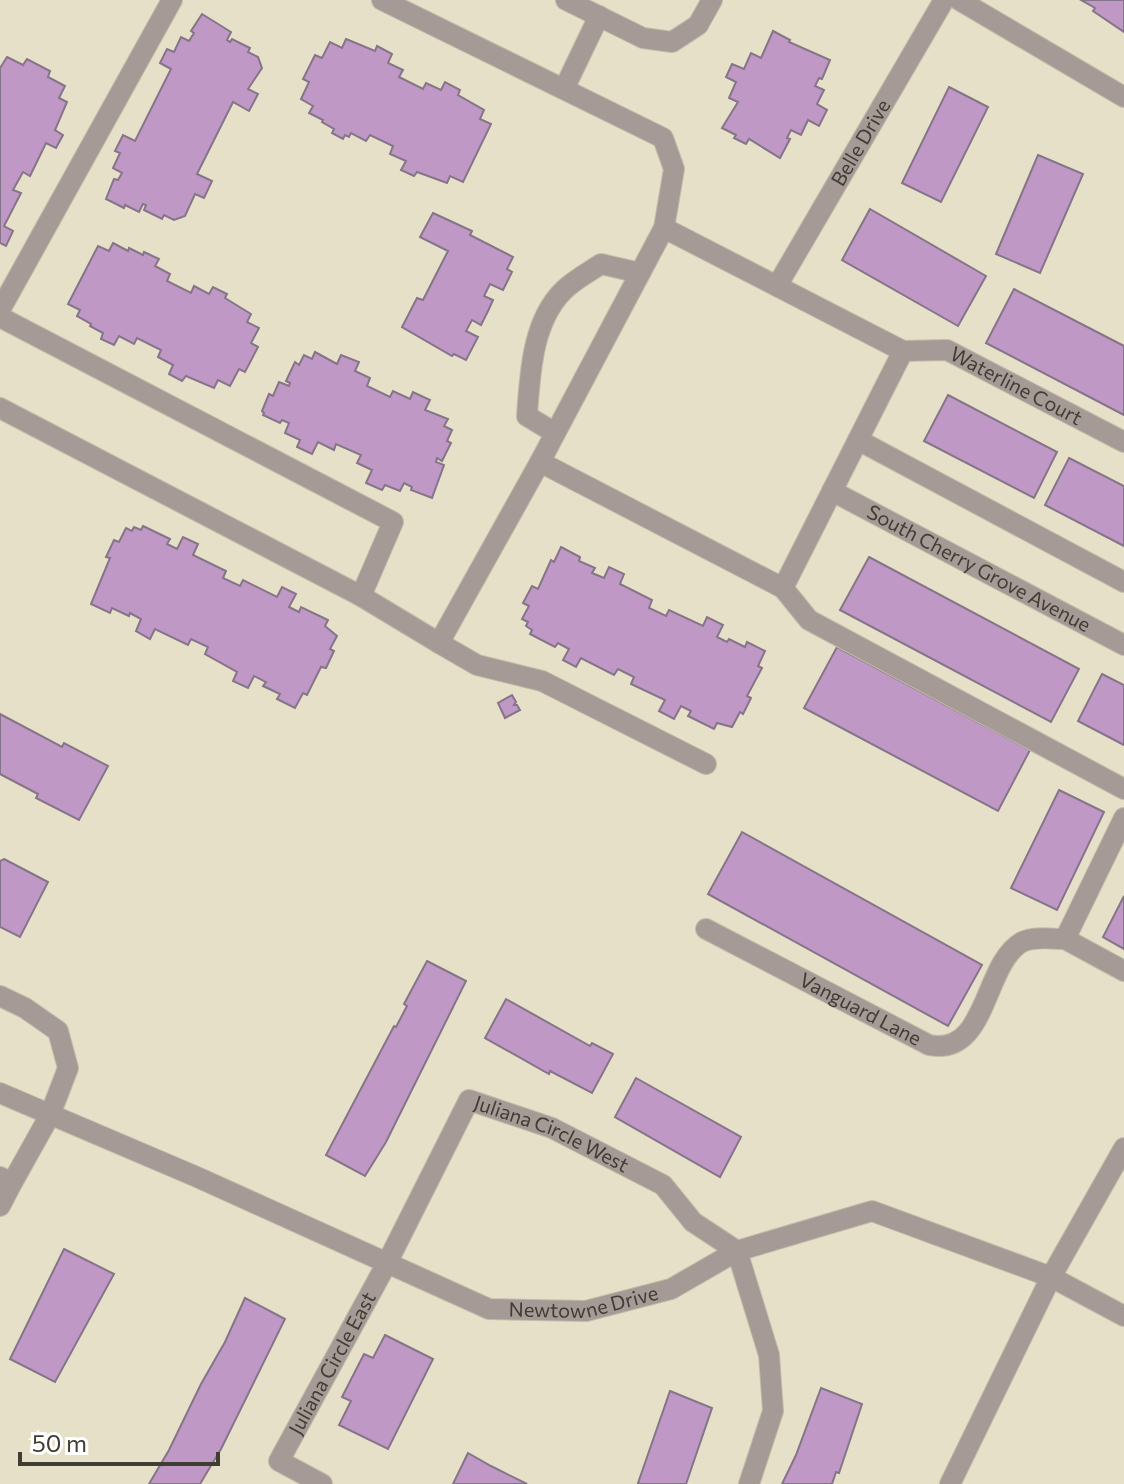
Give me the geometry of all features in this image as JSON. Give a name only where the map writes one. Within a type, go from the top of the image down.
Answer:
[{"type":"street","points":[[0,310],[172,0]]},
{"type":"street","points":[[382,0],[663,138],[674,169],[664,228],[540,462],[439,643]]},
{"type":"street","points":[[566,0],[643,38],[672,42],[698,25],[712,0]]},
{"type":"street","name":"Belle Drive","points":[[777,286],[944,0]]},
{"type":"street","points":[[959,0],[1124,97]]},
{"type":"street","points":[[564,89],[599,16]]},
{"type":"street","points":[[664,228],[903,351],[783,588]]},
{"type":"street","points":[[555,433],[527,416],[530,365],[545,318],[563,290],[601,264],[640,273]]},
{"type":"street","points":[[0,317],[393,522],[361,596]]},
{"type":"street","name":"Waterline Court","points":[[903,351],[947,350],[1124,442]]},
{"type":"street","points":[[0,408],[361,596],[477,665],[542,681],[706,764]]},
{"type":"street","points":[[858,440],[1124,582]]},
{"type":"street","points":[[540,462],[783,588],[809,620],[1124,789]]},
{"type":"street","name":"South Cherry Grove Avenue","points":[[832,491],[1124,645]]},
{"type":"street","points":[[1124,818],[1065,939],[1124,971]]},
{"type":"street","name":"Vanguard Lane","points":[[706,929],[929,1045],[942,1047],[967,1035],[1009,955],[1022,942],[1039,938],[1065,939]]},
{"type":"street","points":[[0,996],[25,1008],[58,1031],[68,1068],[50,1115],[6,1180],[0,1206]]},
{"type":"street","name":"Newtowne Drive","points":[[0,1093],[489,1309],[586,1311],[671,1289],[737,1251],[872,1211],[1051,1277],[1124,1316]]},
{"type":"street","name":"Juliana Circle West","points":[[387,1263],[469,1100],[552,1128],[663,1185],[693,1222],[737,1251]]},
{"type":"street","points":[[950,1484],[1051,1277],[1117,1178],[1124,1148]]},
{"type":"street","points":[[737,1251],[769,1355],[773,1411],[749,1484]]},
{"type":"street","name":"Juliana Circle East","points":[[322,1484],[279,1461],[387,1263]]},
{"type":"building","points":[[1081,0],[1124,0],[1124,32],[1093,11],[1095,8]]},
{"type":"building","points":[[202,14],[231,32],[227,40],[230,42],[232,39],[250,48],[248,52],[258,57],[262,68],[248,89],[258,94],[249,111],[233,102],[197,174],[212,181],[204,198],[195,194],[185,216],[174,220],[164,215],[162,219],[144,210],[146,205],[143,204],[139,212],[125,205],[124,208],[106,199],[114,179],[118,180],[122,173],[113,168],[120,153],[115,151],[123,135],[135,141],[171,69],[160,63],[167,49],[174,52],[181,37],[189,41],[194,33],[191,31]]},
{"type":"building","points":[[773,31],[789,42],[830,60],[822,79],[819,78],[815,86],[824,90],[817,104],[827,110],[819,126],[808,120],[801,135],[791,130],[780,158],[749,139],[746,144],[734,138],[736,135],[722,128],[738,102],[729,98],[736,82],[726,77],[732,64],[744,69],[751,53],[761,58]]},
{"type":"building","points":[[346,39],[375,51],[377,46],[392,54],[388,63],[403,70],[399,77],[423,89],[426,83],[441,90],[445,82],[460,90],[458,95],[484,110],[480,119],[491,124],[463,182],[450,176],[447,183],[417,172],[414,176],[401,170],[406,161],[390,154],[393,146],[370,135],[366,141],[351,133],[343,139],[332,133],[334,129],[323,120],[309,113],[313,106],[301,99],[309,82],[303,79],[315,55],[322,58],[330,42],[342,48]]},
{"type":"building","points":[[7,57],[23,65],[27,59],[50,71],[48,77],[65,86],[59,98],[67,102],[55,130],[63,135],[56,148],[46,143],[30,176],[23,172],[13,190],[21,193],[4,226],[13,231],[6,246],[0,243],[0,68]]},
{"type":"building","points":[[949,87],[988,107],[941,202],[902,183]]},
{"type":"building","points":[[1038,155],[1083,174],[1040,273],[996,254]]},
{"type":"building","points":[[870,209],[986,276],[958,326],[842,260]]},
{"type":"building","points":[[433,213],[472,231],[470,235],[513,257],[507,269],[512,272],[503,290],[490,284],[484,296],[493,300],[481,325],[472,320],[466,331],[478,337],[466,360],[454,354],[452,356],[402,327],[417,298],[423,300],[448,251],[420,237]]},
{"type":"building","points":[[113,243],[128,251],[129,248],[159,259],[155,266],[170,274],[167,281],[191,293],[194,286],[209,294],[213,287],[227,294],[225,298],[251,314],[247,322],[259,328],[251,343],[258,347],[245,372],[239,369],[230,386],[218,380],[214,388],[186,376],[182,381],[169,374],[173,365],[158,357],[161,350],[137,338],[134,344],[119,336],[114,345],[101,339],[103,333],[77,316],[80,310],[68,304],[98,246],[109,251]]},
{"type":"building","points":[[1014,289],[1124,346],[1124,415],[986,343]]},
{"type":"building","points":[[315,352],[337,364],[341,355],[359,362],[355,371],[370,378],[367,386],[390,397],[393,391],[410,399],[413,392],[430,400],[425,410],[448,419],[444,426],[452,430],[447,441],[451,443],[442,461],[437,458],[436,462],[444,465],[432,498],[411,490],[412,487],[404,483],[400,491],[385,485],[382,490],[366,483],[372,470],[357,463],[361,455],[336,444],[334,450],[318,442],[312,454],[297,447],[300,440],[285,433],[289,423],[282,420],[280,423],[263,415],[269,394],[273,396],[279,382],[289,386],[290,383],[286,381],[295,362],[299,365],[304,355],[312,359]]},
{"type":"building","points":[[948,395],[1057,452],[1034,498],[924,441]]},
{"type":"building","points":[[1069,458],[1124,486],[1124,546],[1045,505]]},
{"type":"building","points":[[143,526],[170,539],[167,544],[177,549],[183,537],[198,544],[193,555],[226,571],[223,578],[240,586],[243,580],[277,597],[282,587],[296,594],[289,607],[299,612],[301,607],[328,620],[325,626],[337,636],[330,649],[334,651],[326,668],[321,667],[307,695],[303,693],[295,708],[277,699],[280,694],[263,686],[266,682],[254,676],[248,688],[233,681],[237,672],[205,654],[208,647],[191,639],[188,645],[155,629],[150,639],[136,631],[141,619],[112,608],[110,613],[91,604],[114,540],[119,542],[126,528],[141,530]]},
{"type":"building","points":[[561,547],[580,557],[579,561],[595,568],[592,573],[604,578],[609,567],[624,574],[620,584],[652,600],[649,608],[666,616],[669,610],[703,626],[707,617],[723,625],[717,637],[745,647],[747,642],[765,651],[758,666],[762,668],[747,696],[751,698],[732,727],[717,723],[714,729],[688,716],[691,711],[681,706],[674,719],[659,711],[665,700],[631,684],[634,677],[618,669],[614,675],[581,658],[576,667],[563,660],[569,649],[558,643],[555,647],[530,634],[532,630],[526,626],[528,622],[522,619],[529,606],[523,603],[532,586],[538,589],[551,560],[554,562]]},
{"type":"building","points":[[869,557],[1079,669],[1051,722],[840,610]]},
{"type":"building","points":[[837,647],[1030,750],[998,811],[804,708]]},
{"type":"building","points":[[1102,674],[1124,685],[1124,745],[1078,721]]},
{"type":"building","points":[[512,695],[516,702],[514,705],[520,710],[505,718],[498,703]]},
{"type":"building","points":[[0,714],[62,747],[64,743],[108,766],[79,820],[36,798],[38,794],[0,774]]},
{"type":"building","points":[[1059,790],[1104,812],[1057,910],[1011,888]]},
{"type":"building","points":[[742,832],[982,965],[948,1026],[708,894]]},
{"type":"building","points":[[4,859],[48,882],[20,937],[0,927],[0,861]]},
{"type":"building","points":[[1124,896],[1124,949],[1103,937]]},
{"type":"building","points":[[427,961],[466,981],[386,1142],[365,1176],[326,1155],[407,1006],[404,1004]]},
{"type":"building","points":[[506,999],[590,1046],[592,1043],[613,1054],[592,1093],[550,1071],[549,1074],[485,1038]]},
{"type":"building","points":[[636,1078],[741,1137],[720,1177],[615,1117]]},
{"type":"building","points":[[64,1249],[114,1274],[55,1382],[10,1359]]},
{"type":"building","points":[[245,1298],[285,1319],[221,1449],[200,1484],[149,1484],[225,1342]]},
{"type":"building","points":[[385,1335],[433,1359],[388,1449],[339,1425],[351,1401],[342,1397],[364,1354],[373,1358]]},
{"type":"building","points":[[821,1388],[862,1404],[839,1473],[836,1472],[832,1484],[782,1484],[796,1455]]},
{"type":"building","points":[[670,1391],[712,1408],[686,1484],[641,1484],[638,1483]]},
{"type":"building","points":[[468,1453],[491,1466],[527,1484],[453,1484]]}]
